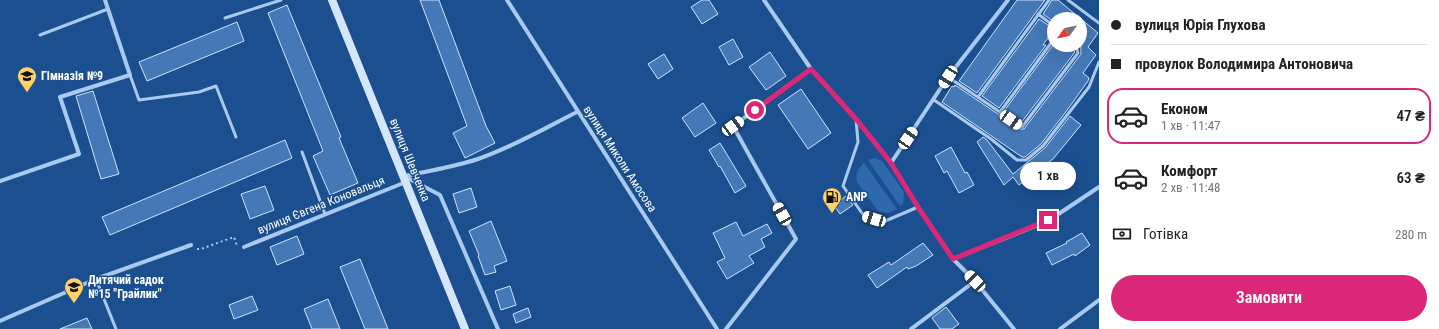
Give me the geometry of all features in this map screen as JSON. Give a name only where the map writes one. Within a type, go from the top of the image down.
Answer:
[{"type":"main road","name":"вулиця Шевченка","points":[[332,0],[465,329]]},
{"type":"street","points":[[0,181],[78,154],[60,97],[130,75],[105,0]]},
{"type":"street","name":"вулиця Миколи Амосова","points":[[507,0],[577,112],[717,329]]},
{"type":"street","points":[[764,0],[811,69],[856,119],[891,163],[953,259],[975,281],[1014,329]]},
{"type":"street","points":[[891,163],[948,77],[1008,0]]},
{"type":"street","points":[[726,329],[796,239],[733,126],[811,69]]},
{"type":"street","name":"вулиця Євгена Коновальця","points":[[244,247],[325,214],[404,179],[478,159],[517,143],[577,112]]},
{"type":"street","points":[[404,179],[440,195],[498,329]]},
{"type":"street","points":[[953,259],[1048,220],[1099,187]]},
{"type":"street","points":[[0,321],[96,279],[190,245]]},
{"type":"street","points":[[911,329],[975,281]]},
{"type":"street","points":[[1060,329],[1099,300]]},
{"type":"lane","points":[[225,18],[281,0]]},
{"type":"lane","points":[[978,97],[1049,0]]},
{"type":"lane","points":[[1068,0],[1099,24]]},
{"type":"lane","points":[[40,35],[108,9]]},
{"type":"lane","points":[[1038,14],[1047,21]]},
{"type":"lane","points":[[1000,112],[1047,48]]},
{"type":"lane","points":[[948,77],[1022,127],[1078,52]]},
{"type":"lane","points":[[934,100],[991,139],[1017,160],[1026,160],[1043,146],[1089,87],[1099,62]]},
{"type":"lane","points":[[130,75],[139,100],[199,92],[216,86],[236,137]]},
{"type":"lane","points":[[856,119],[858,142],[843,186],[864,216],[883,222],[918,207]]},
{"type":"lane","points":[[302,152],[325,214]]},
{"type":"lane","points":[[96,279],[116,329]]},
{"type":"path","points":[[190,245],[201,249],[234,237],[237,246],[244,247]]},
{"type":"shaded area","points":[[875,158],[882,161],[904,192],[903,204],[900,206],[868,160]]},
{"type":"shaded area","points":[[864,163],[897,209],[888,213],[878,211],[857,182],[856,176],[860,167]]},
{"type":"building","points":[[420,0],[439,0],[486,126],[495,143],[465,158],[453,133],[467,126]]},
{"type":"building","points":[[702,0],[709,0],[718,14],[702,24],[691,7]]},
{"type":"building","points":[[1017,0],[1045,0],[977,93],[959,81]]},
{"type":"building","points":[[1052,0],[1058,0],[1073,12],[1047,12],[1047,17],[1043,14]]},
{"type":"building","points":[[287,5],[341,137],[339,138],[358,183],[330,195],[313,156],[323,151],[268,13]]},
{"type":"building","points":[[1039,19],[1047,24],[1047,39],[1043,45],[1046,45],[999,108],[982,96]]},
{"type":"building","points":[[237,22],[244,41],[147,81],[139,62]]},
{"type":"building","points":[[1087,24],[1098,33],[1088,47],[1096,55],[1083,73],[1089,78],[1088,81],[1041,144],[1025,157],[1022,157],[942,102],[952,86],[954,87],[955,85],[1020,129],[1024,129],[1081,54],[1081,52],[1087,52]]},
{"type":"building","points":[[733,39],[743,57],[729,65],[719,47]]},
{"type":"building","points":[[770,52],[786,76],[766,90],[749,67]]},
{"type":"building","points":[[1048,52],[1075,52],[1021,123],[1004,111]]},
{"type":"building","points":[[664,54],[673,69],[658,79],[648,64]]},
{"type":"building","points":[[801,89],[831,133],[808,149],[778,105]]},
{"type":"building","points":[[93,91],[119,174],[101,179],[76,96]]},
{"type":"building","points":[[703,103],[716,123],[695,137],[682,118]]},
{"type":"building","points":[[1070,116],[1081,125],[1053,159],[1019,185],[1013,177],[1004,185],[977,142],[983,137],[987,140],[1013,174],[1045,148]]},
{"type":"building","points":[[285,140],[292,158],[110,235],[102,217]]},
{"type":"building","points":[[720,143],[746,186],[735,193],[709,150]]},
{"type":"building","points":[[951,147],[965,173],[967,172],[974,185],[959,193],[947,171],[944,173],[935,156]]},
{"type":"building","points":[[265,186],[274,210],[250,219],[241,194]]},
{"type":"building","points":[[471,188],[477,207],[459,213],[453,194]]},
{"type":"building","points":[[846,196],[853,205],[840,214],[834,205]]},
{"type":"building","points":[[491,221],[507,261],[494,266],[496,272],[485,275],[469,231]]},
{"type":"building","points":[[736,222],[743,236],[767,224],[772,233],[761,239],[765,247],[749,256],[754,263],[727,279],[717,262],[725,258],[713,233]]},
{"type":"building","points":[[1082,233],[1090,245],[1075,256],[1074,254],[1052,265],[1046,253],[1067,243],[1066,242]]},
{"type":"building","points":[[297,236],[304,254],[277,265],[270,247]]},
{"type":"building","points":[[923,243],[933,255],[916,266],[908,269],[907,267],[877,288],[868,275],[889,262],[891,265]]},
{"type":"building","points":[[360,259],[388,329],[365,329],[340,267]]},
{"type":"building","points":[[510,286],[516,305],[501,310],[495,291]]},
{"type":"building","points":[[252,296],[258,310],[234,319],[229,305]]},
{"type":"building","points":[[328,299],[340,329],[312,329],[304,309]]},
{"type":"building","points":[[946,307],[959,324],[952,329],[940,329],[932,318]]},
{"type":"building","points":[[528,308],[531,317],[516,323],[513,314]]},
{"type":"building","points":[[87,318],[92,329],[60,329]]},
{"type":"place","name":"Гімназія №9","points":[[27,93]]},
{"type":"place","name":"ANP","points":[[832,214]]},
{"type":"place","name":"Дитячий садок №15 \"Грайлик\"","points":[[74,304]]},
{"type":"route","points":[[755,110],[811,69],[856,119],[891,163],[953,259],[1048,220]]}]
